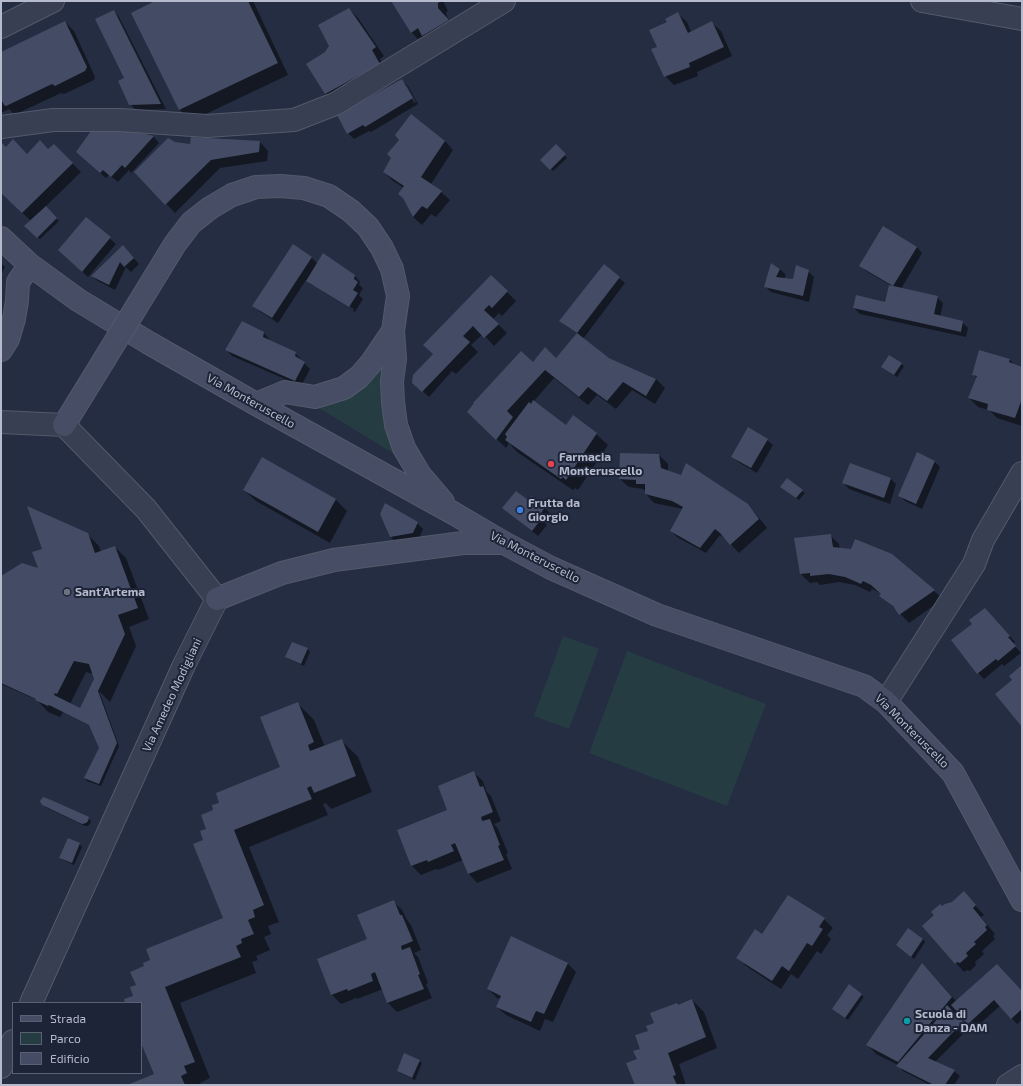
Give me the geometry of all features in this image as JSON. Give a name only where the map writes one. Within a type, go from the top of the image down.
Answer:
[{"type":"street","points":[[1,27],[53,1]]},
{"type":"street","points":[[1,127],[53,120],[120,120],[207,126],[294,120],[335,104],[504,1]]},
{"type":"street","points":[[933,2],[1022,19]]},
{"type":"street","points":[[64,425],[175,244],[191,223],[210,208],[232,195],[256,187],[280,186],[304,188],[329,196],[351,211],[368,227],[382,248],[392,269],[398,296],[393,331],[395,359],[392,381],[396,425],[404,448],[420,475],[453,513]]},
{"type":"street","name":"Via Monteruscello","points":[[1,238],[30,265],[78,300],[149,343],[551,568],[657,615],[864,686],[886,702],[953,773],[1022,900]]},
{"type":"street","points":[[1,350],[8,339],[14,319],[18,282],[30,265]]},
{"type":"street","points":[[256,404],[285,392],[315,397],[344,388],[359,377],[372,362],[393,331]]},
{"type":"street","points":[[1,422],[64,425],[146,509],[217,599],[282,573],[334,560],[463,542],[504,543]]},
{"type":"street","points":[[886,702],[974,564],[982,540],[1022,473]]},
{"type":"street","name":"Via Amedeo Modigliani","points":[[31,1002],[184,665],[217,599]]},
{"type":"street","points":[[1,1067],[12,1043]]},
{"type":"street","points":[[1008,1085],[1022,1076]]},
{"type":"green space","points":[[382,363],[384,415],[396,455],[314,405],[351,397]]},
{"type":"green space","points":[[563,636],[599,649],[569,729],[534,716]]},
{"type":"green space","points":[[627,651],[766,704],[727,806],[589,753]]},
{"type":"building","points":[[155,1],[248,1],[278,63],[179,110],[131,13]]},
{"type":"building","points":[[391,1],[441,1],[438,3],[438,8],[449,20],[422,36],[418,28],[411,33]]},
{"type":"building","points":[[349,8],[376,47],[372,50],[380,64],[325,94],[306,64],[325,52],[329,46],[318,25]]},
{"type":"building","points":[[114,10],[161,104],[129,105],[118,81],[124,78],[95,19]]},
{"type":"building","points":[[678,12],[688,33],[712,21],[724,47],[689,63],[690,67],[664,77],[651,49],[657,47],[649,30],[667,22],[665,19]]},
{"type":"building","points":[[65,21],[87,67],[85,71],[55,86],[52,84],[6,106],[4,105],[1,99],[1,52]]},
{"type":"building","points":[[402,79],[413,98],[365,127],[363,125],[347,134],[337,115]]},
{"type":"building","points":[[411,114],[445,141],[421,177],[442,191],[427,209],[422,206],[413,217],[403,198],[398,194],[404,186],[383,172],[391,158],[387,154],[399,140],[395,135]]},
{"type":"building","points":[[93,128],[121,128],[154,136],[125,168],[122,165],[111,177],[103,170],[100,173],[76,152]]},
{"type":"building","points":[[191,137],[260,141],[259,152],[211,160],[165,205],[134,172],[168,138],[175,142],[190,144]]},
{"type":"building","points":[[13,139],[27,154],[40,140],[48,149],[54,144],[73,163],[22,213],[1,193],[1,142],[6,147]]},
{"type":"building","points":[[556,144],[566,154],[550,170],[540,160]]},
{"type":"building","points":[[46,206],[57,218],[37,238],[24,226]]},
{"type":"building","points":[[86,217],[111,237],[82,272],[58,250]]},
{"type":"building","points":[[883,226],[917,247],[893,286],[859,266]]},
{"type":"building","points":[[293,244],[312,257],[272,318],[252,306]]},
{"type":"building","points":[[123,245],[134,258],[124,267],[120,262],[109,285],[91,276]]},
{"type":"building","points":[[323,253],[355,275],[354,279],[358,282],[353,290],[358,293],[349,307],[306,281]]},
{"type":"building","points":[[771,263],[780,269],[776,277],[793,279],[796,265],[809,270],[803,296],[764,287]]},
{"type":"building","points":[[604,264],[620,277],[577,333],[559,321]]},
{"type":"building","points":[[491,275],[508,291],[492,308],[489,305],[484,310],[499,324],[484,338],[473,326],[463,336],[470,342],[422,392],[412,383],[413,375],[433,354],[423,345]]},
{"type":"building","points":[[889,285],[938,296],[934,314],[963,321],[961,332],[853,308],[856,295],[885,302]]},
{"type":"building","points":[[242,321],[264,332],[263,337],[296,352],[295,356],[305,362],[295,381],[225,350]]},
{"type":"building","points":[[577,333],[609,358],[656,379],[646,396],[623,382],[607,401],[588,387],[579,397],[545,370],[507,411],[513,417],[496,440],[467,412],[473,403],[521,351],[533,362],[545,347],[556,358]]},
{"type":"building","points":[[979,350],[1010,359],[1009,362],[1022,367],[1022,399],[1015,418],[987,410],[988,404],[968,398],[977,376],[972,375]]},
{"type":"building","points":[[889,355],[902,363],[894,375],[881,367]]},
{"type":"building","points":[[533,400],[566,425],[573,415],[597,433],[566,480],[563,477],[561,479],[505,440],[507,437],[505,434],[529,402],[531,404]]},
{"type":"building","points":[[748,427],[768,439],[751,468],[731,457]]},
{"type":"building","points":[[917,452],[935,461],[916,504],[898,496]]},
{"type":"building","points":[[620,453],[659,454],[661,468],[681,475],[686,463],[748,504],[759,519],[730,545],[715,529],[700,548],[670,531],[683,507],[672,501],[645,494],[645,484],[636,484],[636,480],[619,479]]},
{"type":"building","points":[[262,457],[336,499],[318,532],[243,490]]},
{"type":"building","points":[[850,463],[891,478],[884,498],[842,483]]},
{"type":"building","points":[[787,478],[803,490],[796,498],[780,487]]},
{"type":"building","points":[[516,491],[528,500],[531,496],[545,507],[539,516],[542,518],[532,531],[502,508]]},
{"type":"building","points":[[385,503],[418,522],[413,533],[390,537],[380,514]]},
{"type":"building","name":"Sant'Artema","points":[[27,506],[88,533],[95,553],[115,546],[138,608],[118,615],[125,634],[98,691],[117,743],[99,784],[84,778],[99,748],[89,725],[1,683],[1,576],[22,563],[38,568],[32,552],[42,549]],"holes":[[[74,661],[89,664],[94,679],[80,708],[54,695],[55,693],[57,694]]]},
{"type":"building","points":[[831,534],[833,547],[851,549],[855,539],[892,554],[935,590],[899,615],[893,606],[879,596],[881,594],[871,585],[863,581],[861,584],[845,577],[829,574],[810,576],[810,573],[800,574],[794,538]]},
{"type":"building","points":[[985,608],[1010,636],[1008,637],[1016,646],[998,661],[996,659],[977,674],[951,640],[972,624],[969,620]]},
{"type":"building","points":[[292,642],[308,648],[301,664],[285,657]]},
{"type":"building","points":[[1022,665],[1022,727],[995,694],[1012,680],[1009,676]]},
{"type":"building","points":[[298,702],[314,742],[308,745],[310,751],[342,739],[356,776],[314,793],[311,786],[307,788],[312,799],[234,830],[264,905],[253,910],[255,917],[248,920],[254,934],[241,939],[242,943],[236,946],[241,957],[165,987],[195,1062],[184,1066],[187,1073],[181,1076],[185,1085],[127,1085],[154,1074],[142,1045],[142,1002],[125,1002],[124,999],[133,996],[130,987],[136,985],[130,972],[144,966],[143,963],[150,960],[146,949],[223,918],[193,844],[203,840],[200,831],[206,829],[201,815],[213,810],[212,805],[219,803],[216,793],[280,767],[260,717]]},
{"type":"building","points":[[474,771],[480,787],[483,786],[493,812],[481,817],[482,821],[490,819],[504,860],[468,874],[455,843],[451,845],[454,851],[428,862],[427,860],[411,866],[397,830],[447,810],[438,786]]},
{"type":"building","points":[[43,797],[89,817],[88,821],[82,824],[42,805],[40,801]]},
{"type":"building","points":[[68,838],[80,843],[72,863],[59,858]]},
{"type":"building","points":[[964,891],[976,905],[973,908],[987,925],[985,927],[987,930],[974,942],[976,944],[966,953],[968,956],[960,963],[957,962],[955,964],[922,926],[934,915],[931,912],[940,904],[942,906],[952,902]]},
{"type":"building","points":[[788,895],[825,918],[819,927],[823,929],[812,946],[807,943],[789,971],[782,966],[772,981],[736,958],[755,929],[762,934]]},
{"type":"building","points":[[394,900],[413,941],[401,946],[402,950],[410,947],[420,974],[418,975],[424,989],[387,1003],[375,972],[371,974],[373,981],[348,991],[347,989],[331,995],[317,959],[367,939],[357,915]]},
{"type":"building","points":[[908,928],[923,939],[911,957],[896,945]]},
{"type":"building","points":[[511,936],[568,963],[544,1014],[536,1011],[531,1022],[496,1007],[501,996],[487,989]]},
{"type":"building","name":"Scuola di Danza - DAM","points":[[922,963],[952,997],[898,1062],[866,1045]]},
{"type":"building","points":[[997,964],[1022,991],[1022,1009],[1011,1019],[994,1000],[968,1024],[951,1005]]},
{"type":"building","points":[[849,984],[862,994],[845,1018],[832,1009]]},
{"type":"building","points":[[692,999],[706,1037],[668,1053],[676,1075],[673,1076],[677,1085],[635,1085],[626,1063],[637,1059],[633,1051],[640,1049],[635,1035],[648,1031],[646,1026],[654,1023],[650,1013],[677,1003],[678,1005]]},
{"type":"building","points":[[947,1005],[963,1022],[928,1058],[955,1070],[945,1085],[934,1085],[896,1066],[934,1023]]},
{"type":"building","points":[[404,1053],[420,1060],[412,1078],[397,1071]]},
{"type":"place","name":"Farmacia Monteruscello","points":[[551,464]]},
{"type":"place","name":"Frutta da Giorgio","points":[[520,510]]},
{"type":"place","name":"Sant'Artema","points":[[67,592]]},
{"type":"place","name":"Scuola di Danza - DAM","points":[[907,1021]]}]
